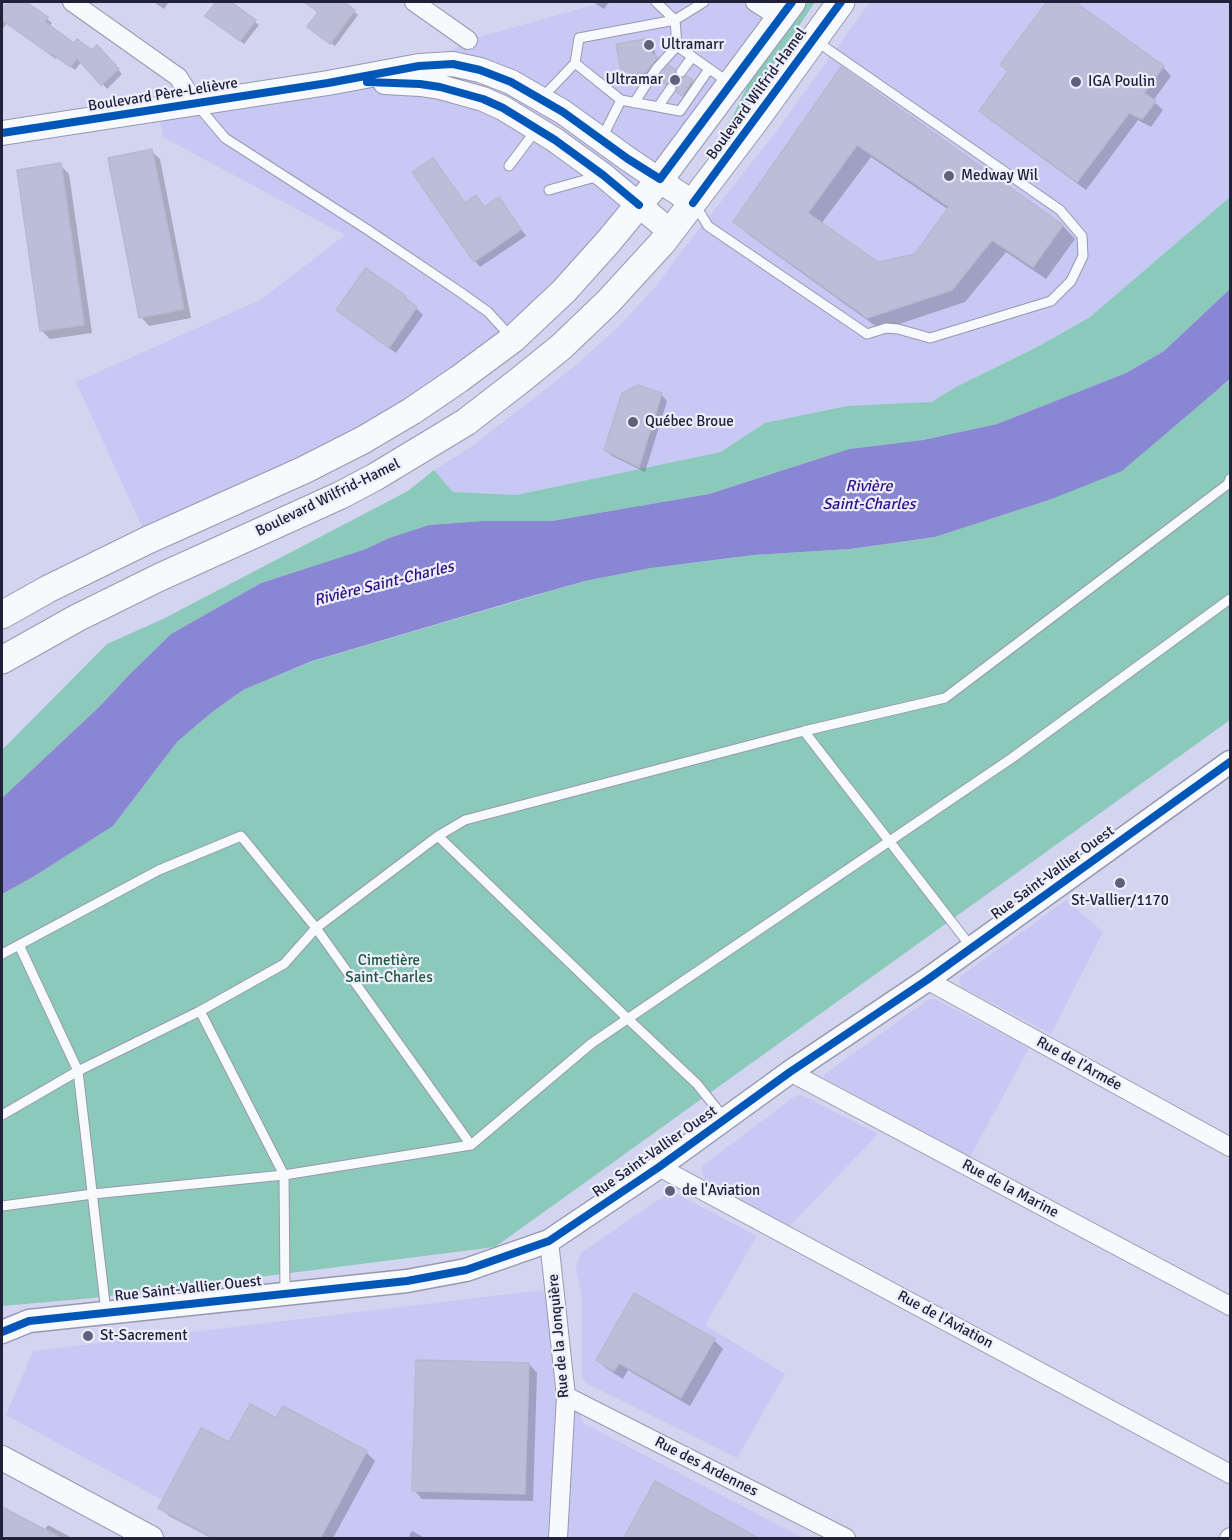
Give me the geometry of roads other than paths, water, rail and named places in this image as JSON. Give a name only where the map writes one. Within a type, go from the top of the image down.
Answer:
[{"type":"main road","name":"Boulevard Wilfrid-Hamel","points":[[2,660],[158,578],[341,495],[466,422],[561,347],[608,302],[671,232],[841,2]]},
{"type":"main road","name":"Boulevard Wilfrid-Hamel","points":[[2,615],[48,589],[148,540],[304,470],[363,440],[412,411],[513,339],[594,260],[660,179],[786,10]]},
{"type":"main road","name":"Boulevard Père-Lelièvre","points":[[2,133],[328,83],[419,66],[453,64],[480,70],[511,81],[693,203]]},
{"type":"main road","name":"Boulevard Père-Lelièvre","points":[[328,83],[420,84],[483,99],[538,129],[603,175],[671,232]]},
{"type":"main road","points":[[2,1458],[152,1539]]},
{"type":"street","points":[[72,2],[178,77],[195,103]]},
{"type":"street","points":[[414,2],[468,40]]},
{"type":"street","points":[[755,2],[786,10]]},
{"type":"street","name":"Rue Saint-Vallier Ouest","points":[[2,1332],[29,1320],[407,1281],[466,1270],[549,1241],[659,1167],[790,1072],[927,980],[1230,762]]},
{"type":"street","name":"Rue de l'Armée","points":[[927,980],[1230,1147]]},
{"type":"street","name":"Rue de la Marine","points":[[790,1072],[1230,1306]]},
{"type":"street","name":"Rue de l'Aviation","points":[[659,1167],[1230,1474]]},
{"type":"street","name":"Rue de la Jonquière","points":[[549,1241],[566,1396],[558,1539]]},
{"type":"street","name":"Rue des Ardennes","points":[[566,1396],[846,1539]]},
{"type":"lane","points":[[634,103],[657,68],[677,46],[675,20],[656,2]]},
{"type":"lane","points":[[541,99],[574,63],[579,38],[675,20],[704,2]]},
{"type":"lane","points":[[693,203],[708,226],[867,334],[886,328],[930,338],[1051,301],[1071,281],[1083,256],[1082,236],[1060,210],[814,39]]},
{"type":"lane","points":[[677,46],[731,84]]},
{"type":"lane","points":[[681,72],[692,57]]},
{"type":"lane","points":[[574,63],[621,100],[680,111],[708,69]]},
{"type":"lane","points":[[658,107],[671,88]]},
{"type":"lane","points":[[601,140],[621,100]]},
{"type":"lane","points":[[195,103],[225,138],[460,292],[488,312],[513,339]]},
{"type":"lane","points":[[509,166],[538,129]]},
{"type":"lane","points":[[549,190],[603,175]]},
{"type":"lane","points":[[2,1115],[78,1071],[200,1011],[284,964],[316,928],[438,836],[465,820],[804,731],[945,698],[1228,484],[1230,479]]},
{"type":"lane","points":[[2,1206],[93,1194],[284,1175],[471,1146],[592,1043],[1012,758],[1230,599]]},
{"type":"lane","points":[[804,731],[972,948]]},
{"type":"lane","points":[[2,954],[159,870],[240,836],[316,928],[471,1146]]},
{"type":"lane","points":[[438,836],[697,1084],[726,1119]]},
{"type":"lane","points":[[19,945],[78,1071],[106,1312]]},
{"type":"lane","points":[[200,1011],[284,1175],[285,1293]]},
{"type":"water","name":"Rivière Saint-Charles","points":[[1230,289],[1230,379],[1122,471],[1049,500],[935,537],[850,549],[754,555],[651,568],[585,581],[312,661],[243,690],[211,713],[177,742],[113,826],[2,894],[2,798],[99,707],[171,634],[261,583],[366,549],[389,538],[429,525],[482,521],[552,521],[709,494],[849,449],[923,440],[997,424],[1126,373],[1164,351]]},
{"type":"place","name":"Ultramarr","points":[[649,45]]},
{"type":"place","name":"Ultramar","points":[[675,80]]},
{"type":"place","name":"IGA Poulin","points":[[1076,82]]},
{"type":"place","name":"Medway Wil","points":[[949,176]]},
{"type":"place","name":"Québec Broue","points":[[633,422]]},
{"type":"place","name":"St-Vallier/1170","points":[[1120,883]]},
{"type":"place","name":"de l'Aviation","points":[[670,1191]]},
{"type":"place","name":"St-Sacrement","points":[[88,1336]]},
{"type":"park label","name":"Cimetière Saint-Charles","points":[[389,970]]}]
